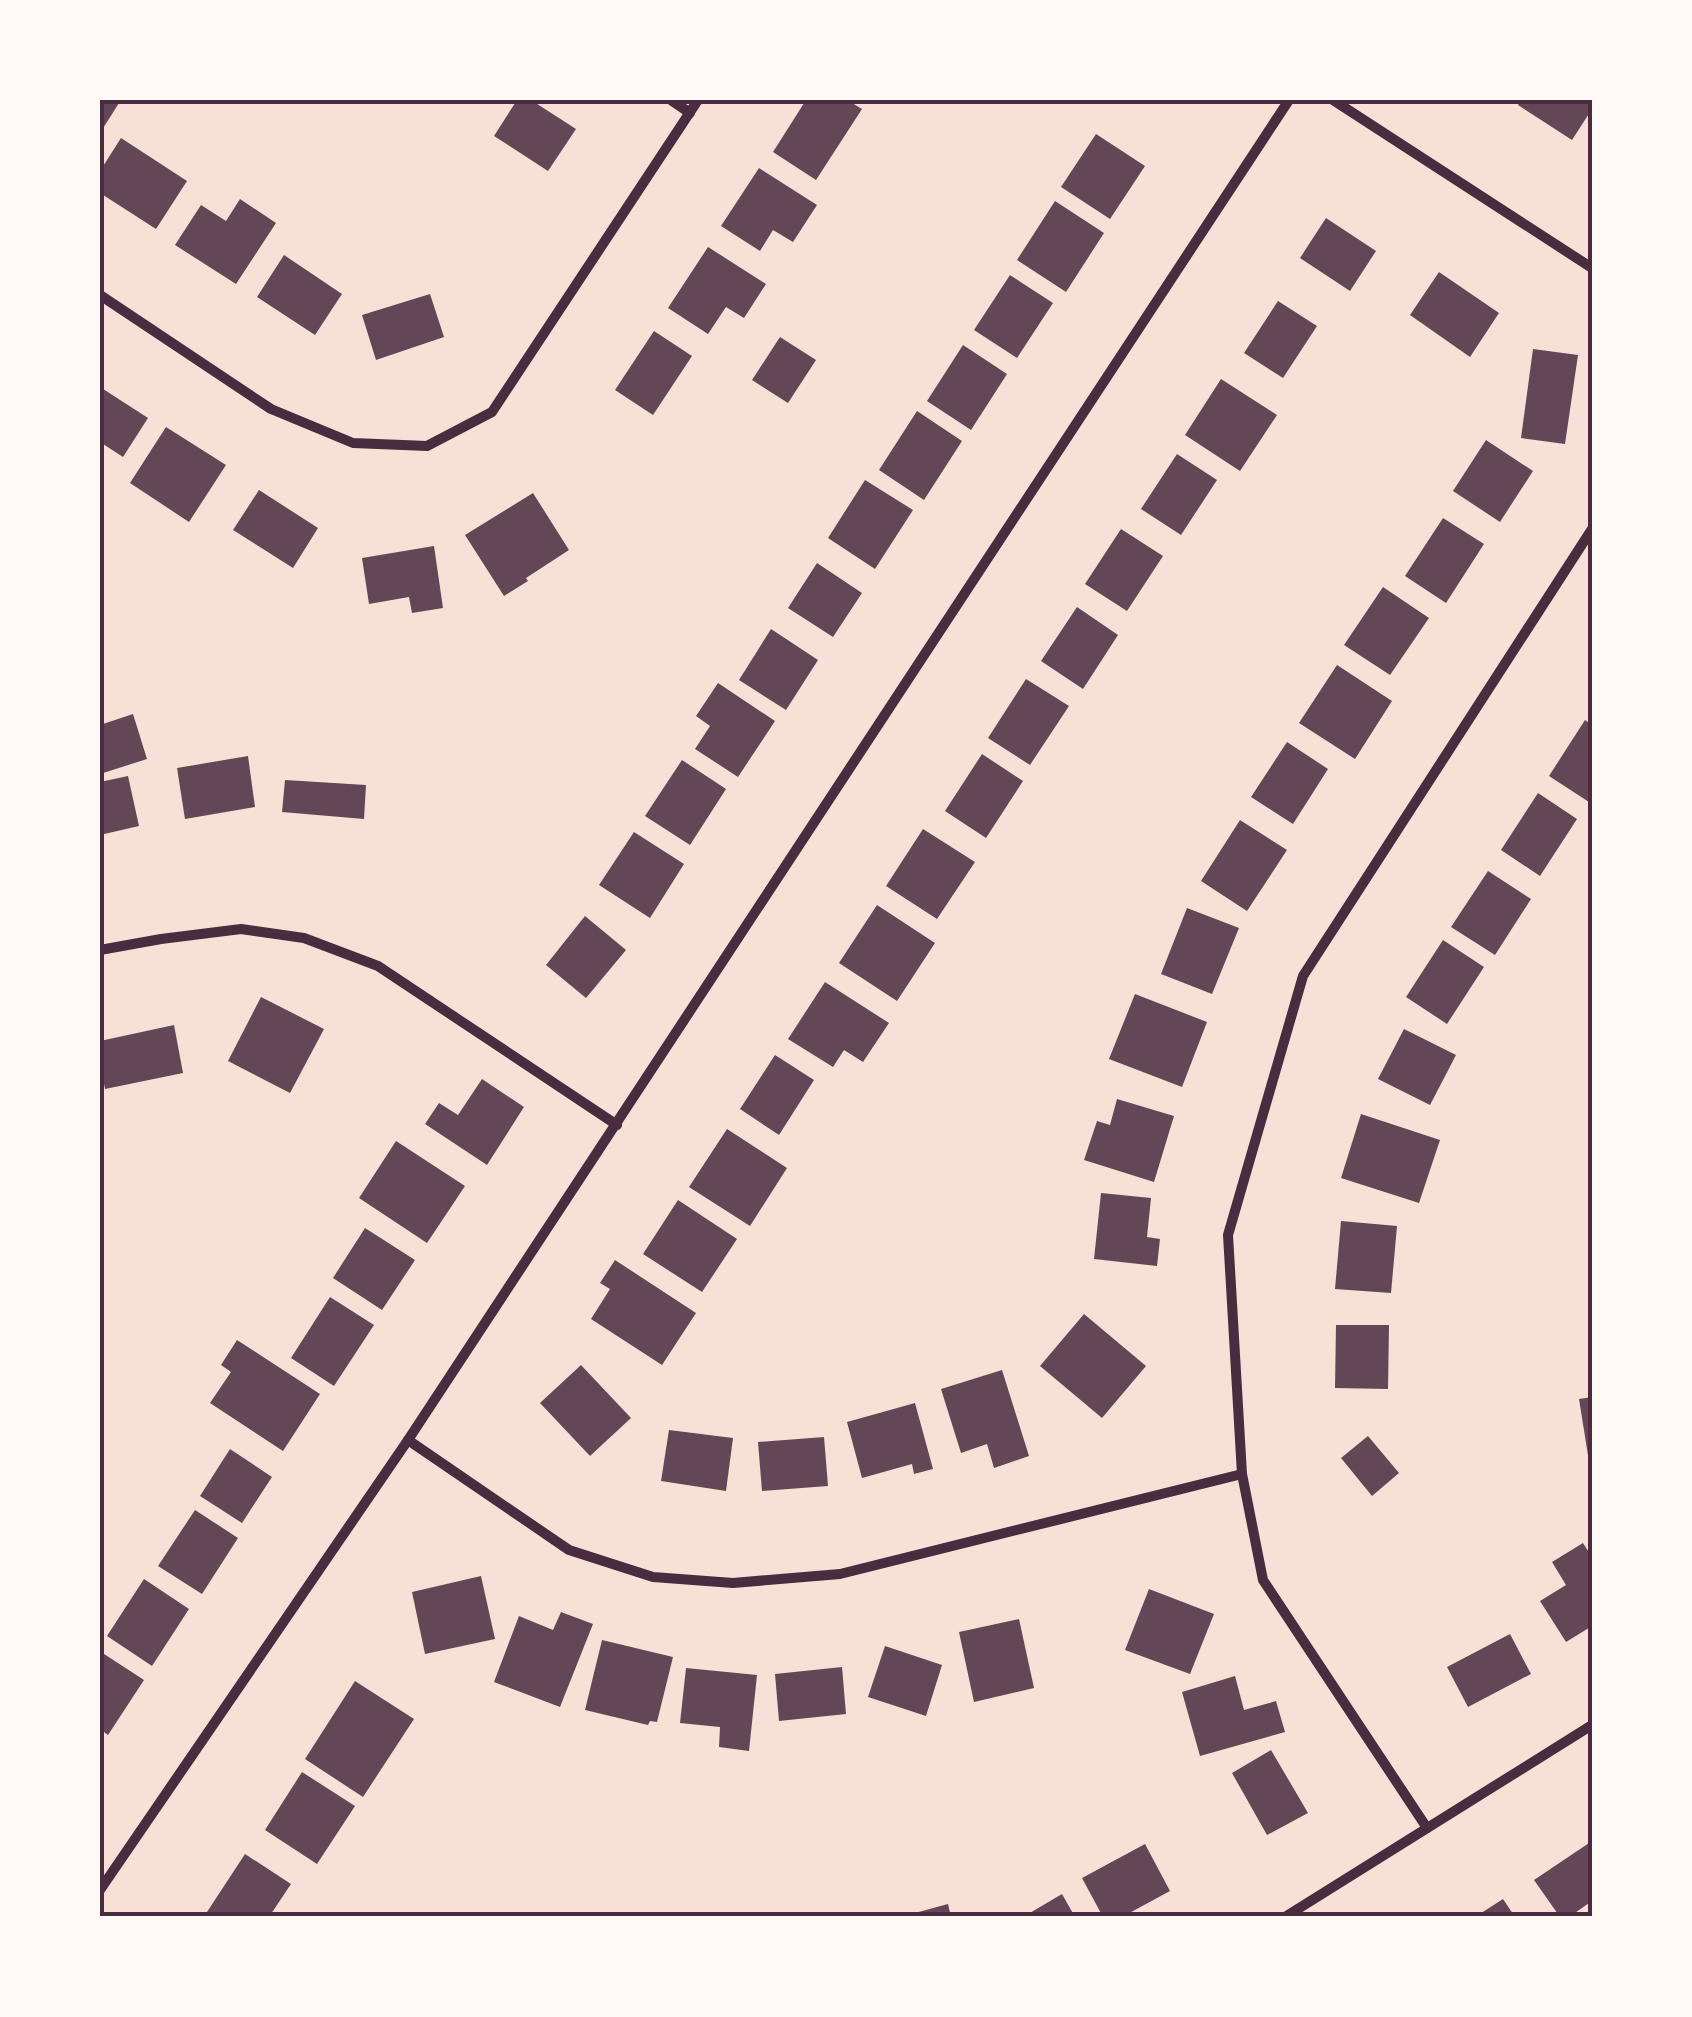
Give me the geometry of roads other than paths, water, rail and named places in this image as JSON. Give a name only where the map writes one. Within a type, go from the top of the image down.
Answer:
[{"type":"street","points":[[671,100],[690,113]]},
{"type":"street","points":[[100,295],[271,409],[353,443],[427,446],[492,412],[698,100]]},
{"type":"street","points":[[100,1890],[408,1440],[1289,100]]},
{"type":"street","points":[[1332,100],[1592,268]]},
{"type":"street","points":[[1427,1828],[1262,1580],[1242,1474],[1228,1235],[1304,976],[1592,529]]},
{"type":"street","points":[[100,950],[240,929],[304,938],[378,966],[617,1125]]},
{"type":"street","points":[[408,1440],[569,1550],[654,1577],[732,1584],[840,1574],[1242,1474]]},
{"type":"street","points":[[1285,1917],[1592,1725]]}]
